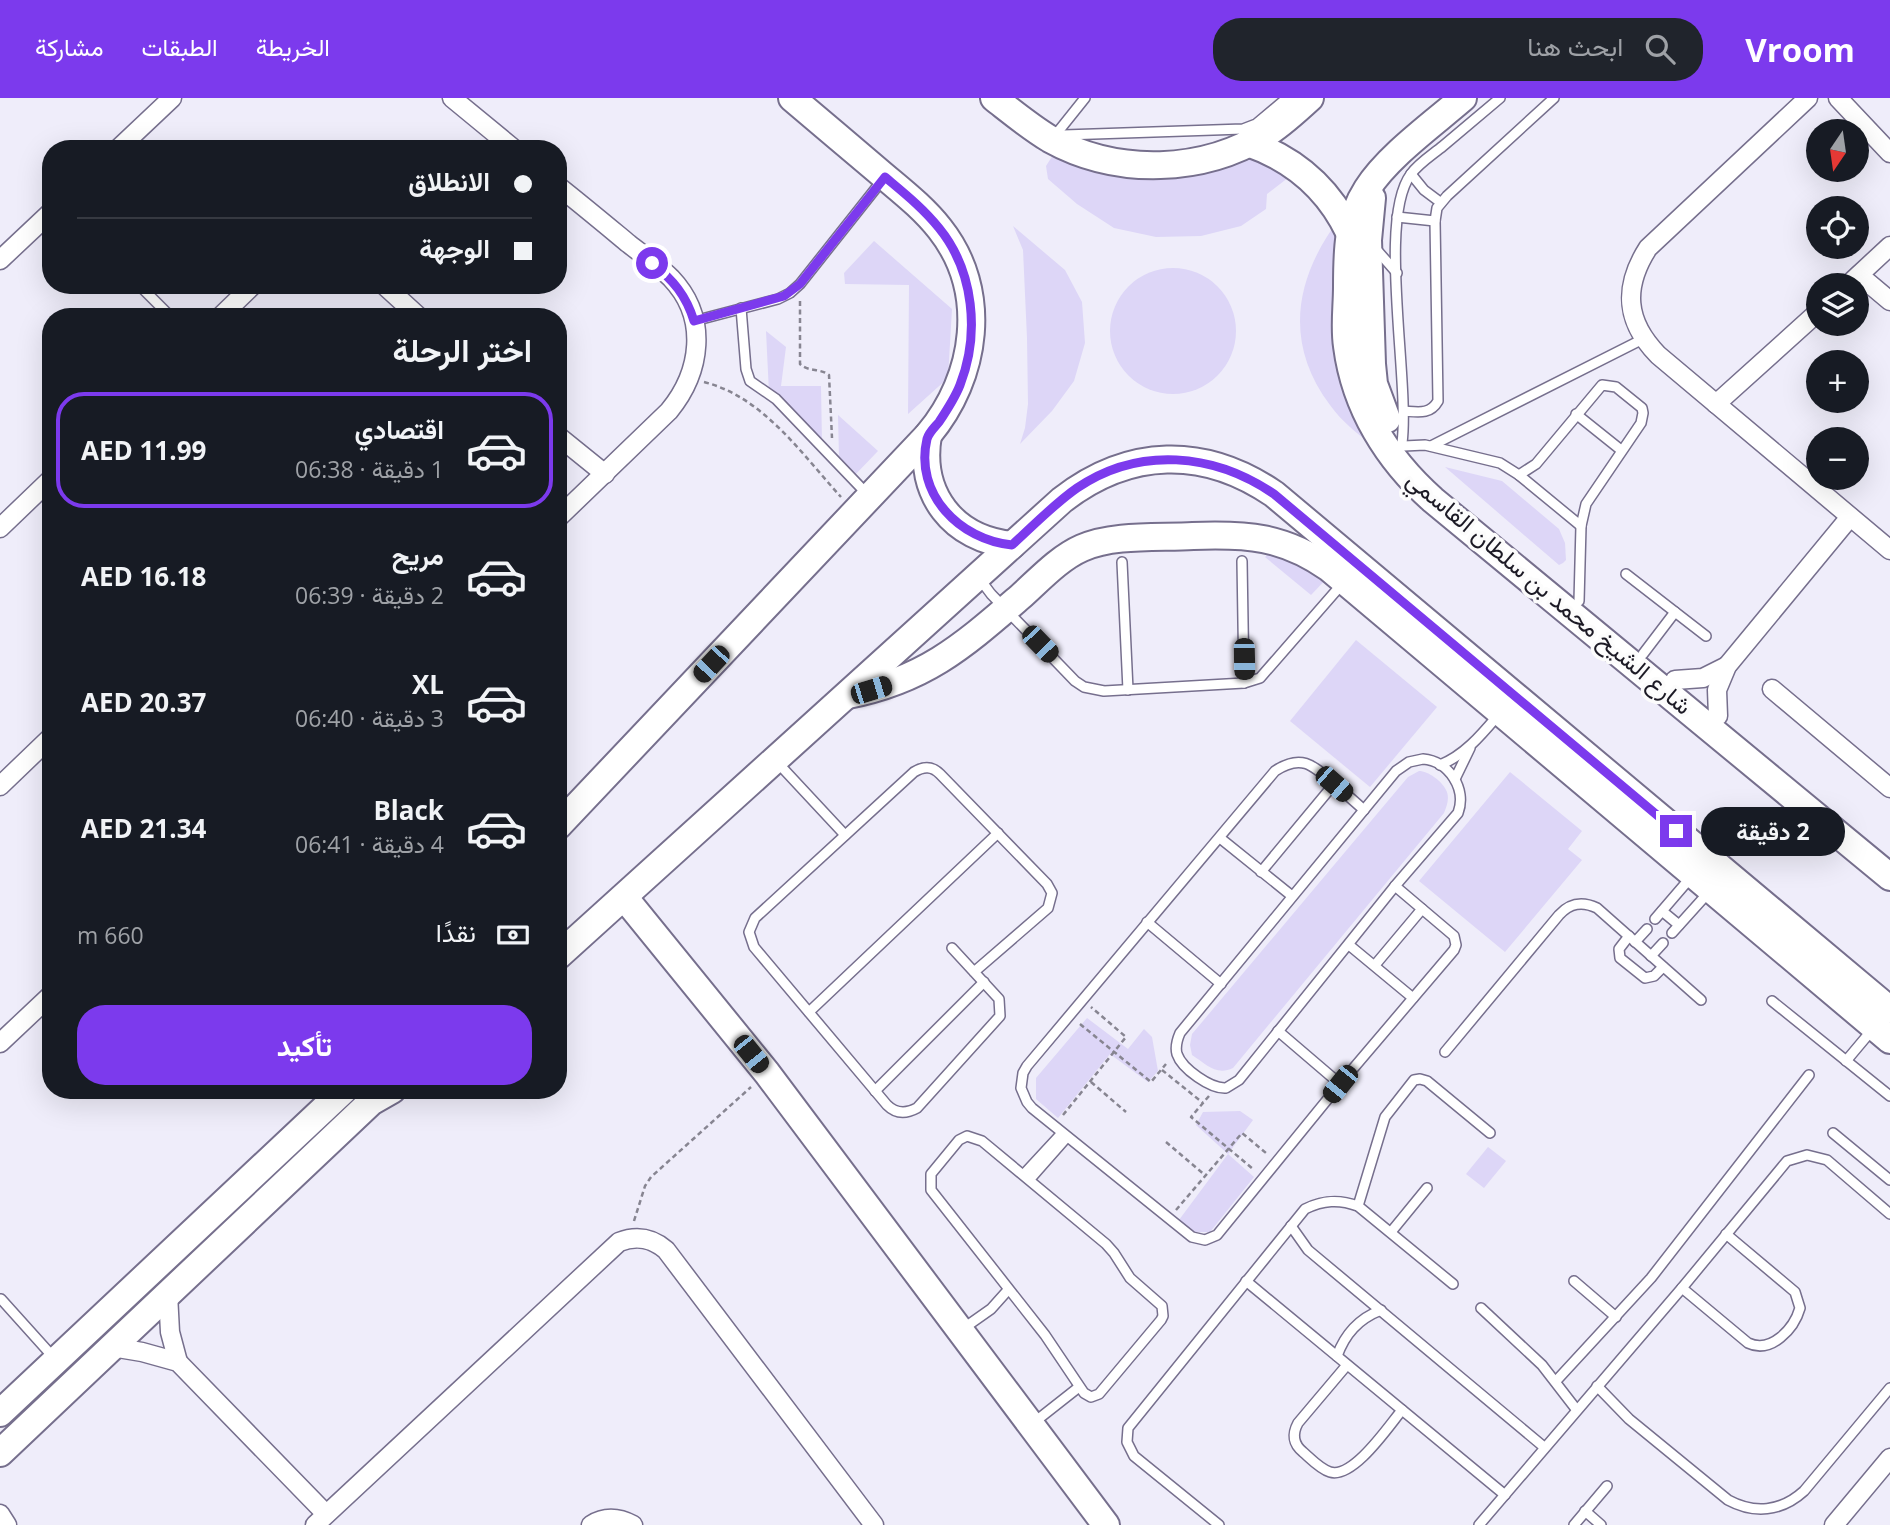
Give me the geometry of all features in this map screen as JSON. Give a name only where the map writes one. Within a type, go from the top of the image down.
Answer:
[{"type":"main road","points":[[567,815],[928,435],[950,405],[966,367],[972,327],[971,306],[961,266],[941,230],[913,200],[792,98]]},
{"type":"main road","points":[[994,98],[1053,138],[1099,158],[1149,165],[1200,160],[1248,143],[1286,120],[1310,98]]},
{"type":"main road","points":[[1463,98],[1384,167],[1359,204],[1359,236],[1374,384],[1388,421],[1403,445],[1455,498],[1718,716],[1806,799],[1890,860]]},
{"type":"main road","points":[[1248,143],[1281,157],[1310,178],[1359,236]]},
{"type":"main road","name":"شارع الشيخ محمد بن سلطان القاسمي","points":[[1359,236],[1347,250],[1346,344],[1356,388],[1375,430],[1401,468],[1433,500],[1806,799],[1890,877]]},
{"type":"main road","points":[[928,435],[925,461],[927,474],[943,509],[959,526],[976,536],[1012,545]]},
{"type":"main road","points":[[846,695],[895,683],[940,662],[960,648],[986,591],[1012,545],[1077,488],[1102,474],[1157,460],[1186,460],[1223,467],[1274,494],[1885,1026]]},
{"type":"main road","points":[[567,948],[846,695],[986,591],[1092,544],[1116,540],[1255,536],[1271,539],[1301,551],[1329,568],[1702,882],[1885,1026]]},
{"type":"main road","points":[[624,897],[767,1073],[1105,1525]]},
{"type":"main road","points":[[0,1413],[334,1099]]},
{"type":"main road","points":[[0,1453],[374,1099]]},
{"type":"street","points":[[128,140],[172,98]]},
{"type":"street","points":[[1808,98],[1648,248],[1637,265],[1631,284],[1630,304],[1643,340],[1890,550]]},
{"type":"street","points":[[1838,98],[1890,153]]},
{"type":"street","points":[[458,100],[504,140]]},
{"type":"street","points":[[567,193],[671,278],[681,291],[694,321],[697,340],[690,378],[681,396],[669,411],[567,509]]},
{"type":"street","points":[[0,260],[42,220]]},
{"type":"street","points":[[1861,273],[1890,246]]},
{"type":"street","points":[[1869,289],[1890,301]]},
{"type":"street","points":[[229,308],[244,294]]},
{"type":"street","points":[[394,294],[409,308]]},
{"type":"street","points":[[1716,404],[1806,323]]},
{"type":"street","points":[[567,443],[604,474]]},
{"type":"street","points":[[0,528],[42,488]]},
{"type":"street","points":[[1718,716],[1717,690],[1727,666],[1850,516]]},
{"type":"street","points":[[1675,680],[1703,678],[1727,666]]},
{"type":"street","points":[[1772,689],[1890,788]]},
{"type":"street","points":[[0,786],[42,746]]},
{"type":"street","points":[[0,1043],[42,1003]]},
{"type":"street","points":[[168,1294],[170,1332],[178,1362],[321,1520],[619,1242],[629,1238],[649,1239],[666,1250],[874,1525]]},
{"type":"street","points":[[112,1347],[178,1362]]},
{"type":"street","points":[[1834,1525],[1890,1458]]},
{"type":"street","points":[[0,1514],[7,1525]]},
{"type":"street","points":[[591,1525],[613,1518],[633,1525]]},
{"type":"lane","points":[[1053,138],[1085,98]]},
{"type":"lane","points":[[1053,138],[1243,130],[1262,120],[1287,98]]},
{"type":"lane","points":[[1500,98],[1411,174],[1401,194],[1397,217],[1397,272],[1404,411],[1403,445],[1431,446],[1500,463],[1519,475],[1581,526]]},
{"type":"lane","points":[[1404,411],[1426,412],[1438,401],[1435,221],[1440,202],[1554,98]]},
{"type":"lane","points":[[1411,174],[1424,190],[1440,202]]},
{"type":"lane","points":[[694,321],[784,296],[800,284],[885,177]]},
{"type":"lane","points":[[1397,217],[1435,221]]},
{"type":"lane","points":[[1359,236],[1397,272]]},
{"type":"lane","points":[[148,294],[162,308]]},
{"type":"lane","points":[[741,308],[746,369],[751,381],[776,399],[832,457],[862,504]]},
{"type":"lane","points":[[1431,446],[1643,340]]},
{"type":"lane","points":[[1519,475],[1536,464],[1597,388],[1606,384],[1616,387],[1639,403],[1643,413],[1641,423],[1589,496],[1581,526],[1578,601]]},
{"type":"lane","points":[[1576,414],[1621,450]]},
{"type":"lane","points":[[1242,561],[1244,683]]},
{"type":"lane","points":[[1122,562],[1128,690]]},
{"type":"lane","points":[[1626,574],[1706,636]]},
{"type":"lane","points":[[986,591],[1075,681],[1084,687],[1104,691],[1244,683],[1260,678],[1345,581]]},
{"type":"lane","points":[[1643,654],[1675,612]]},
{"type":"lane","points":[[1440,765],[1473,744],[1500,713]]},
{"type":"lane","points":[[1455,779],[1473,744]]},
{"type":"lane","points":[[1423,759],[1430,760],[1455,779],[1462,797],[1458,813],[1395,886],[1236,1084],[1215,1088],[1184,1064],[1177,1052],[1176,1042],[1180,1033],[1402,766],[1423,759]]},
{"type":"lane","points":[[775,760],[845,835]]},
{"type":"lane","points":[[1364,810],[1318,769],[1305,763],[1290,763],[1269,777],[1027,1066],[1021,1080],[1021,1088],[1027,1102],[1192,1237],[1212,1238],[1222,1230],[1456,945],[1454,936],[1395,886]]},
{"type":"lane","points":[[952,948],[974,972],[984,982],[999,999],[1001,1010],[997,1021],[918,1108],[911,1112],[898,1112],[887,1105],[754,947],[749,932],[755,918],[914,772],[925,767],[940,774],[998,833],[1046,884],[1052,898],[1048,908],[974,972]]},
{"type":"lane","points":[[1261,872],[1334,784]]},
{"type":"lane","points":[[809,1012],[998,833]]},
{"type":"lane","points":[[1220,838],[1292,896]]},
{"type":"lane","points":[[1655,919],[1702,882]]},
{"type":"lane","points":[[1672,933],[1702,882]]},
{"type":"lane","points":[[1445,1052],[1563,909],[1576,904],[1597,908],[1701,1000]]},
{"type":"lane","points":[[1376,965],[1422,909]]},
{"type":"lane","points":[[1662,911],[1679,925]]},
{"type":"lane","points":[[1147,922],[1221,984]]},
{"type":"lane","points":[[1647,929],[1620,947],[1620,958],[1648,978],[1663,967]]},
{"type":"lane","points":[[1651,956],[1663,943]]},
{"type":"lane","points":[[1349,944],[1413,998]]},
{"type":"lane","points":[[875,1091],[984,982]]},
{"type":"lane","points":[[1772,1001],[1890,1096]]},
{"type":"lane","points":[[1846,1061],[1885,1026]]},
{"type":"lane","points":[[1278,1031],[1340,1084]]},
{"type":"lane","points":[[1556,1381],[1673,1252],[1809,1075]]},
{"type":"lane","points":[[1358,1206],[1385,1117],[1414,1080],[1427,1082],[1490,1133]]},
{"type":"lane","points":[[1027,1177],[1061,1132]]},
{"type":"lane","points":[[1832,1133],[1890,1180]]},
{"type":"lane","points":[[967,1136],[978,1138],[1027,1177],[1110,1249],[1130,1278],[1164,1310],[1161,1320],[1099,1395],[1087,1396],[1079,1387],[1045,1335],[931,1190],[929,1179],[959,1140],[967,1136]]},
{"type":"lane","points":[[1479,1525],[1682,1288],[1781,1165],[1800,1156],[1814,1155],[1827,1160],[1890,1214]]},
{"type":"lane","points":[[1391,1232],[1427,1188]]},
{"type":"lane","points":[[1219,1525],[1134,1456],[1129,1449],[1126,1435],[1132,1421],[1305,1209],[1315,1204],[1337,1201],[1358,1206],[1452,1284]]},
{"type":"lane","points":[[1291,1226],[1298,1240],[1308,1250],[1544,1447]]},
{"type":"lane","points":[[1682,1288],[1748,1343],[1759,1347],[1775,1343],[1796,1318],[1800,1308],[1795,1292],[1726,1234]]},
{"type":"lane","points":[[1246,1281],[1505,1495]]},
{"type":"lane","points":[[1574,1281],[1616,1317]]},
{"type":"lane","points":[[959,1331],[981,1317],[1009,1290]]},
{"type":"lane","points":[[1,1299],[56,1360]]},
{"type":"lane","points":[[1481,1308],[1556,1381],[1576,1409]]},
{"type":"lane","points":[[1337,1356],[1350,1331],[1364,1318],[1381,1310]]},
{"type":"lane","points":[[1348,1365],[1298,1423],[1294,1433],[1298,1448],[1324,1469],[1343,1472],[1354,1467],[1402,1410]]},
{"type":"lane","points":[[1597,1386],[1629,1419],[1728,1500],[1739,1506],[1764,1510],[1789,1503],[1804,1491],[1890,1388]]},
{"type":"lane","points":[[1030,1425],[1079,1387]]},
{"type":"lane","points":[[1574,1525],[1606,1486]]},
{"type":"lane","points":[[1585,1511],[1601,1525]]},
{"type":"path","points":[[800,284],[800,364],[825,372],[830,379],[832,457],[818,472]]},
{"type":"path","points":[[690,378],[723,387],[755,405],[818,472],[862,504]]},
{"type":"path","points":[[1061,1132],[1090,1082],[1126,1037],[1083,999]]},
{"type":"path","points":[[1069,1015],[1151,1082],[1177,1052]]},
{"type":"path","points":[[1161,1070],[1203,1103]]},
{"type":"path","points":[[629,1238],[648,1181],[767,1073]]},
{"type":"path","points":[[1090,1082],[1126,1112]]},
{"type":"path","points":[[1215,1088],[1191,1117],[1264,1178]]},
{"type":"path","points":[[1169,1219],[1242,1133],[1277,1162]]},
{"type":"path","points":[[1166,1142],[1206,1176]]},
{"type":"shaded area","points":[[1269,152],[1293,174],[1267,194],[1266,209],[1241,226],[1201,236],[1156,237],[1114,228],[1077,204],[1048,179],[1046,166],[1053,155],[1074,161],[1226,164]]},
{"type":"shaded area","points":[[1340,218],[1373,446],[1344,422],[1330,405],[1305,358],[1301,334],[1300,310],[1305,286],[1313,263]]},
{"type":"shaded area","points":[[1013,226],[1065,270],[1082,302],[1085,343],[1074,381],[1052,411],[1020,444],[1028,404],[1027,338],[1023,250]]},
{"type":"shaded area","points":[[874,241],[952,309],[948,378],[908,414],[909,285],[845,284],[844,273]]},
{"type":"shaded area","points":[[1173,268],[1197,272],[1218,286],[1232,307],[1236,331],[1232,355],[1218,376],[1197,390],[1173,394],[1149,390],[1128,376],[1114,355],[1110,331],[1114,307],[1128,286],[1149,272]]},
{"type":"shaded area","points":[[766,331],[786,347],[781,386],[821,386],[822,443],[769,393]]},
{"type":"shaded area","points":[[838,415],[878,451],[852,478],[839,458]]},
{"type":"shaded area","points":[[1445,467],[1502,481],[1559,529],[1565,543],[1566,560],[1559,565]]},
{"type":"shaded area","points":[[1276,547],[1332,573],[1311,595],[1265,557]]},
{"type":"shaded area","points":[[1356,640],[1437,707],[1370,787],[1290,721]]},
{"type":"shaded area","points":[[1419,771],[1438,780],[1444,787],[1448,799],[1444,813],[1233,1068],[1216,1070],[1192,1055],[1192,1034],[1408,777]]},
{"type":"shaded area","points":[[1510,772],[1582,831],[1568,849],[1582,860],[1505,952],[1419,881]]},
{"type":"shaded area","points":[[1087,1018],[1128,1049],[1144,1029],[1152,1037],[1158,1071],[1148,1082],[1110,1054],[1058,1118],[1036,1099],[1036,1078]]},
{"type":"shaded area","points":[[1240,1111],[1253,1120],[1228,1154],[1196,1125],[1203,1112]]},
{"type":"shaded area","points":[[1488,1147],[1506,1161],[1484,1188],[1466,1174]]},
{"type":"shaded area","points":[[1228,1154],[1254,1177],[1210,1232],[1194,1232],[1179,1220]]},
{"type":"route","points":[[652,263],[671,278],[681,291],[694,321],[784,296],[796,289],[885,177],[913,200],[941,230],[961,266],[967,286],[972,327],[966,367],[950,405],[928,435],[925,461],[936,498],[959,526],[988,541],[1012,545],[1077,488],[1111,471],[1148,461],[1167,459],[1205,462],[1241,474],[1274,494],[1676,831]]}]
